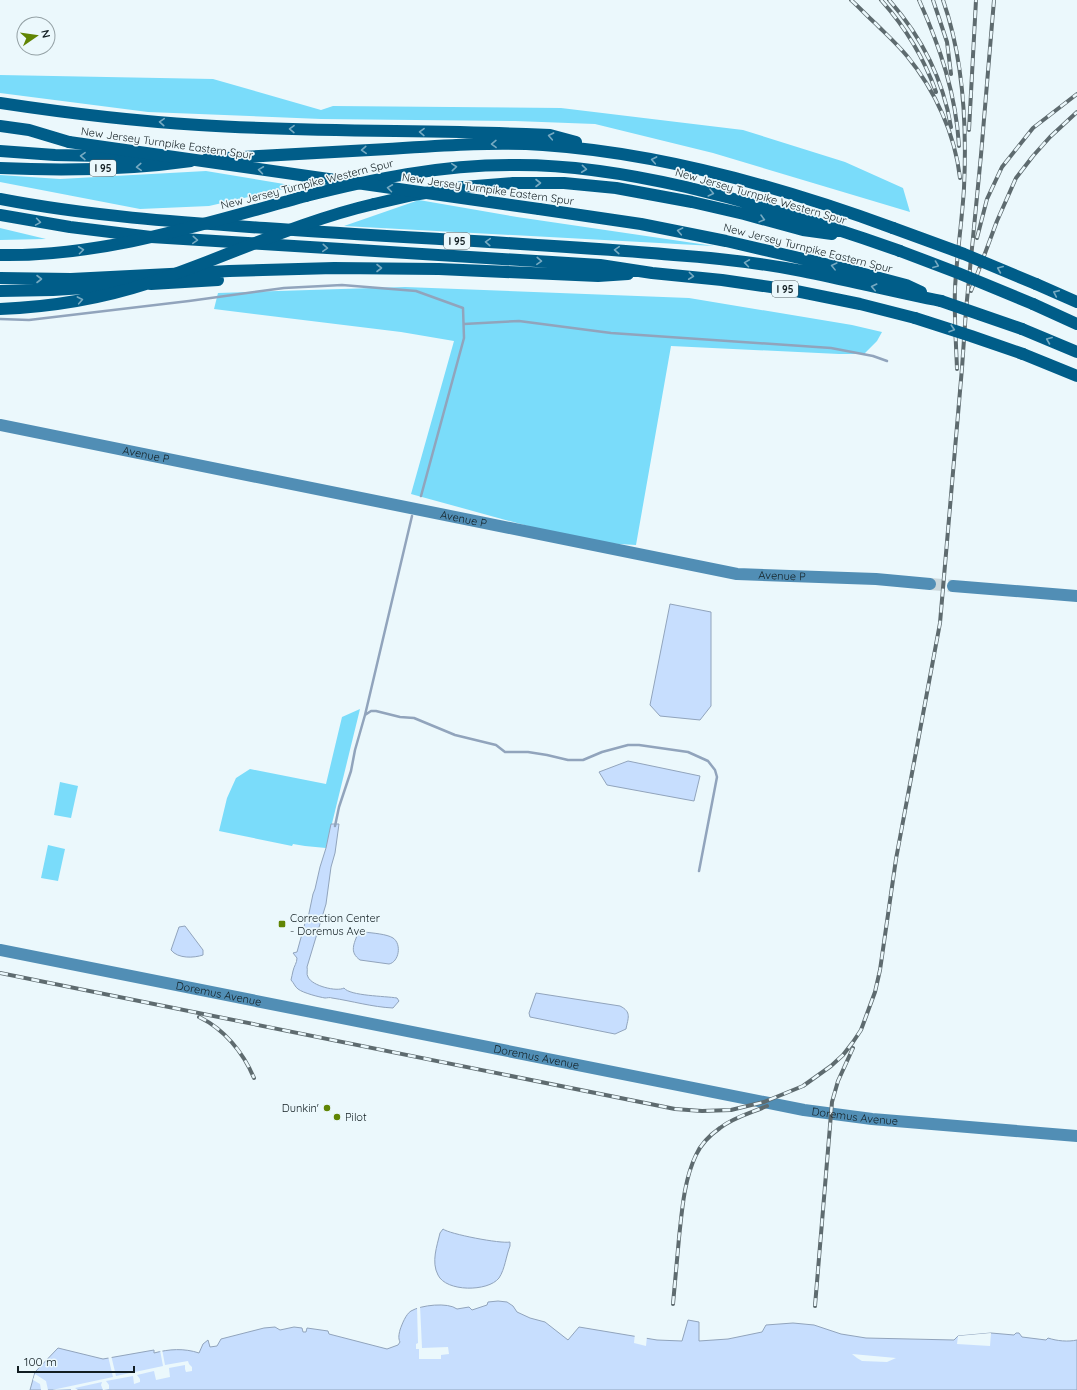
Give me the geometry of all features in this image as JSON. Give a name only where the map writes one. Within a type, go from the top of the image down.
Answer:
[{"type":"highway","points":[[0,103],[89,116],[208,126],[550,135],[616,153]]},
{"type":"highway","points":[[0,126],[19,132]]},
{"type":"highway","name":"New Jersey Turnpike Eastern Spur","points":[[19,132],[29,130],[69,142],[641,224],[698,235],[838,267],[1022,329],[1077,352]]},
{"type":"highway","points":[[0,132],[19,132]]},
{"type":"highway","name":"New Jersey Turnpike Western Spur","points":[[0,151],[67,156],[206,159],[491,144],[549,146],[616,153],[664,162],[736,179],[805,198],[964,254],[1077,302]]},
{"type":"highway","name":"New Jersey Turnpike Western Spur","points":[[0,168],[124,168],[160,166],[206,159]]},
{"type":"highway","name":"New Jersey Turnpike Western Spur","points":[[0,255],[51,253],[117,244],[189,228],[306,196],[391,176],[438,169],[477,166],[512,165],[564,167],[621,174],[700,190],[789,215],[900,251],[958,273],[1077,324]]},
{"type":"highway","points":[[0,309],[66,303],[133,288],[311,222],[374,204],[413,195],[463,187],[518,183],[572,184],[616,188],[738,212],[803,230],[864,239]]},
{"type":"highway","name":"New Jersey Turnpike Eastern Spur","points":[[0,199],[64,210],[156,221],[699,257],[798,270],[912,292]]},
{"type":"highway","name":"I 95","points":[[0,215],[70,227],[151,237],[600,265],[652,273],[722,280],[786,289],[860,304],[915,318],[1024,354],[1077,376]]},
{"type":"highway","name":"I 95","points":[[0,278],[71,279],[280,269],[404,268],[598,276],[652,273]]},
{"type":"highway","points":[[0,291],[78,289],[234,279],[280,269]]},
{"type":"main road","name":"Avenue P","points":[[0,426],[736,574],[876,579],[930,584]]},
{"type":"main road","points":[[953,586],[1077,596]]},
{"type":"main road","name":"Doremus Avenue","points":[[0,950],[804,1110],[872,1119],[1077,1136]]},
{"type":"shaded area","points":[[0,75],[213,79],[321,110],[333,106],[561,108],[743,130],[845,162],[903,188],[910,212],[713,153],[595,124],[515,121],[321,119],[148,112],[0,93]]},
{"type":"shaded area","points":[[206,171],[296,186],[209,206],[140,209],[0,182],[0,175],[60,179]]},
{"type":"shaded area","points":[[419,200],[517,217],[714,246],[344,226]]},
{"type":"shaded area","points":[[0,228],[46,239],[0,240]]},
{"type":"shaded area","points":[[405,287],[689,298],[852,325],[882,332],[877,341],[864,354],[671,346],[636,545],[586,542],[411,494],[454,341],[401,332],[214,309],[218,293]]},
{"type":"shaded area","points":[[670,604],[711,612],[711,706],[700,720],[660,716],[650,705]]},
{"type":"shaded area","points":[[360,709],[326,848],[293,844],[292,846],[219,831],[227,798],[236,778],[250,769],[326,784],[342,717]]},
{"type":"shaded area","points":[[628,761],[700,776],[694,801],[607,785],[599,772]]},
{"type":"shaded area","points":[[60,782],[78,786],[71,818],[54,815]]},
{"type":"shaded area","points":[[331,824],[339,824],[335,853],[331,867],[326,904],[307,967],[307,976],[314,983],[331,989],[344,988],[353,993],[397,998],[399,1001],[393,1008],[315,996],[298,989],[291,980],[293,969],[297,960],[293,953],[297,952],[305,923],[308,918]]},
{"type":"shaded area","points":[[48,845],[65,849],[58,881],[41,878]]},
{"type":"shaded area","points":[[185,926],[203,950],[203,955],[195,957],[182,956],[171,950],[179,927]]},
{"type":"shaded area","points":[[364,932],[383,935],[393,938],[396,941],[398,944],[398,952],[392,963],[389,964],[360,960],[354,954],[353,948],[358,933]]},
{"type":"shaded area","points":[[536,993],[620,1006],[628,1013],[626,1029],[615,1034],[530,1017],[529,1013]]},
{"type":"shaded area","points":[[443,1229],[475,1238],[497,1242],[510,1242],[504,1267],[499,1278],[494,1283],[477,1288],[458,1287],[449,1285],[442,1281],[436,1270],[435,1259],[440,1233]]},
{"type":"shaded area","points":[[488,1302],[507,1302],[513,1306],[517,1312],[530,1318],[545,1322],[568,1340],[579,1327],[657,1340],[682,1341],[688,1320],[699,1322],[699,1341],[728,1339],[762,1332],[766,1325],[793,1323],[814,1325],[841,1334],[866,1338],[954,1340],[958,1336],[991,1333],[1014,1335],[1019,1333],[1022,1337],[1046,1340],[1048,1338],[1062,1341],[1077,1340],[1077,1390],[30,1390],[35,1372],[58,1348],[103,1359],[154,1350],[154,1353],[188,1350],[199,1353],[203,1344],[208,1340],[210,1347],[217,1346],[221,1339],[264,1328],[275,1327],[280,1330],[294,1327],[302,1328],[303,1332],[306,1332],[307,1328],[328,1331],[329,1334],[387,1349],[398,1345],[400,1342],[400,1330],[404,1319],[409,1312],[415,1309],[441,1305],[457,1309],[469,1307],[472,1310],[487,1305]]},
{"type":"pier","points":[[420,1305],[422,1348],[448,1347],[449,1354],[441,1355],[441,1359],[419,1359],[419,1349],[416,1349],[416,1344],[418,1343],[417,1307]]},
{"type":"pier","points":[[635,1333],[647,1336],[646,1346],[634,1343]]},
{"type":"pier","points":[[991,1333],[990,1346],[957,1344],[958,1336]]},
{"type":"pier","points":[[162,1349],[165,1365],[188,1361],[192,1367],[192,1371],[186,1372],[185,1365],[169,1368],[170,1377],[156,1380],[154,1371],[137,1375],[140,1382],[134,1384],[133,1376],[106,1381],[109,1385],[109,1389],[103,1390],[101,1385],[102,1382],[75,1388],[78,1390],[52,1390],[113,1377],[108,1356],[111,1355],[116,1376],[163,1366],[160,1350]]},
{"type":"pier","points":[[852,1354],[896,1358],[887,1362],[862,1361]]},
{"type":"pier","points":[[35,1374],[46,1381],[48,1390],[41,1390],[40,1384],[33,1380]]},
{"type":"waterway","points":[[0,319],[29,320],[284,288],[342,285],[416,291],[463,308],[464,338],[421,496]]},
{"type":"waterway","points":[[464,324],[519,321],[611,333],[831,348],[873,356],[887,361]]},
{"type":"waterway","points":[[365,715],[412,516]]},
{"type":"waterway","points":[[335,826],[365,715],[371,711],[376,711],[400,717],[414,718],[455,735],[496,745],[505,752],[528,752],[568,760],[583,760],[602,752],[628,745],[639,745],[688,752],[708,761],[715,770],[717,777],[699,871]]},
{"type":"tunnel","points":[[930,584],[953,586]]},
{"type":"railway","points":[[851,0],[903,52],[926,83],[942,113],[954,145],[960,178]]},
{"type":"railway","points":[[881,0],[890,10],[913,43],[926,67],[936,92]]},
{"type":"railway","points":[[889,0],[911,28],[929,59],[942,92],[951,127]]},
{"type":"railway","points":[[919,0],[934,35],[951,89],[959,146]]},
{"type":"railway","points":[[933,0],[947,42],[951,74]]},
{"type":"railway","points":[[943,0],[956,46],[960,69],[965,140],[964,188],[955,288],[957,369]]},
{"type":"railway","points":[[969,130],[976,0]]},
{"type":"railway","points":[[0,973],[675,1109],[702,1111],[731,1110],[764,1102],[803,1086],[831,1066],[843,1055],[861,1030],[875,992],[880,970],[896,859],[940,623],[994,0]]},
{"type":"railway","points":[[977,238],[987,199],[1002,167],[1033,128],[1077,94]]},
{"type":"railway","points":[[971,291],[997,221],[1016,178],[1050,137],[1077,112]]},
{"type":"railway","points":[[199,1017],[217,1028],[232,1042],[250,1068],[254,1078]]},
{"type":"railway","points":[[815,1306],[832,1102],[838,1081],[853,1048]]},
{"type":"railway","points":[[673,1304],[684,1195],[696,1155],[706,1140],[725,1124],[767,1106]]},
{"type":"place","name":"Correction Center - Doremus Ave","points":[[282,924]]},
{"type":"place","name":"Dunkin'","points":[[327,1108]]},
{"type":"place","name":"Pilot","points":[[337,1117]]}]
